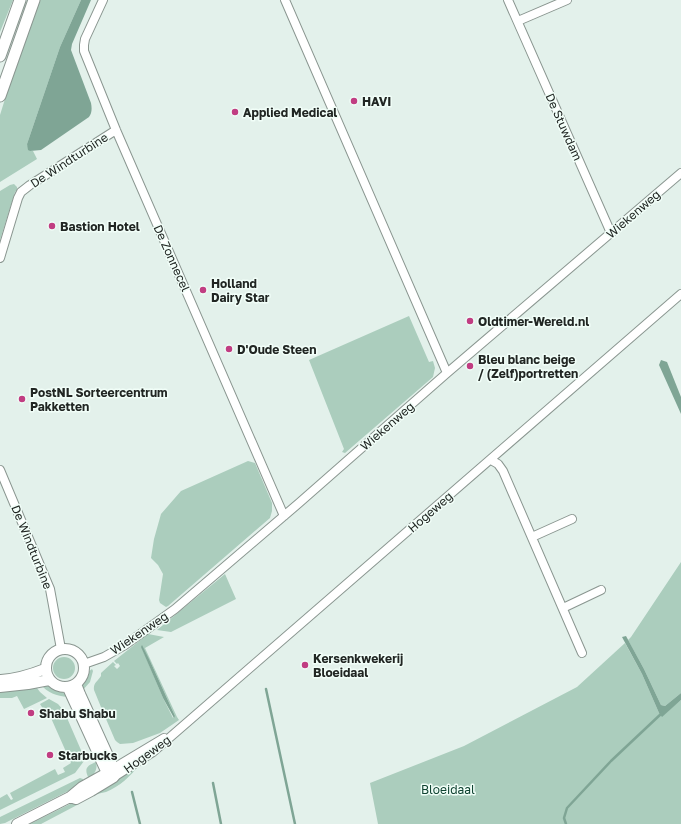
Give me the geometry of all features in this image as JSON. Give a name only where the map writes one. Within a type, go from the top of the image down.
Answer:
[{"type":"main road","points":[[0,56],[20,0]]},
{"type":"main road","points":[[0,96],[34,0]]},
{"type":"street","name":"De Zonnecel","points":[[103,0],[85,39],[84,51],[116,130],[284,516]]},
{"type":"street","points":[[284,0],[447,373]]},
{"type":"street","name":"De Stuwdam","points":[[508,0],[611,233]]},
{"type":"street","points":[[518,21],[567,0]]},
{"type":"street","name":"De Windturbine","points":[[0,258],[21,192],[116,130]]},
{"type":"street","name":"Wiekenweg","points":[[84,664],[104,657],[124,645],[181,604],[447,373],[681,173]]},
{"type":"street","name":"Hogeweg","points":[[17,824],[70,797],[82,787],[153,752],[681,294]]},
{"type":"street","points":[[490,460],[501,467],[582,653]]},
{"type":"street","name":"De Windturbine","points":[[0,470],[50,589],[61,649]]},
{"type":"street","points":[[532,537],[572,519]]},
{"type":"street","points":[[563,608],[601,590]]},
{"type":"street","points":[[61,649],[73,650],[78,654],[84,664],[84,673],[82,677],[72,686],[55,686],[46,675],[45,669],[49,656],[61,649]]},
{"type":"street","points":[[0,680],[12,680],[45,669]]},
{"type":"street","points":[[0,687],[49,680]]},
{"type":"street","name":"Hogeweg","points":[[72,686],[111,773]]},
{"type":"green space","points":[[0,0],[13,0],[0,32]]},
{"type":"green space","points":[[40,0],[81,0],[60,47],[27,144],[30,151],[33,151],[37,159],[0,182],[0,115]]},
{"type":"green space","points":[[14,184],[17,187],[17,190],[15,192],[0,240],[0,191]]},
{"type":"green space","points":[[409,316],[429,362],[433,361],[435,368],[433,377],[345,453],[342,452],[344,449],[309,360]]},
{"type":"green space","points":[[248,461],[255,463],[272,503],[270,518],[166,607],[160,603],[159,600],[163,574],[158,565],[151,558],[154,539],[161,514],[181,491]]},
{"type":"green space","points":[[681,562],[681,693],[665,706],[661,705],[628,640]]},
{"type":"green space","points":[[225,574],[236,599],[171,632],[157,630]]},
{"type":"green space","points":[[148,634],[164,637],[145,648],[179,720],[160,733],[133,743],[120,744],[117,742],[106,719],[108,718],[105,711],[103,712],[94,690],[95,684],[101,676],[101,673],[113,662],[117,669],[120,666],[114,661]],"holes":[[[141,646],[151,663],[175,716],[173,718]]]},
{"type":"green space","name":"Bloeidaal","points":[[625,643],[642,674],[659,713],[662,716],[681,700],[681,824],[378,824],[370,783],[464,746],[577,687]]},
{"type":"green space","points":[[64,657],[72,660],[75,668],[72,676],[64,679],[56,676],[53,668],[56,660]]},
{"type":"green space","points":[[92,669],[93,671],[90,682],[82,691],[84,678]]},
{"type":"green space","points":[[40,684],[55,688],[66,694],[68,697],[52,694]]},
{"type":"green space","points":[[37,688],[47,698],[24,709],[17,696],[12,698],[0,698],[0,692]]},
{"type":"green space","points":[[49,699],[58,704],[64,711],[84,757],[84,761],[75,773],[0,810],[0,798],[7,794],[11,800],[13,799],[10,793],[55,769],[58,775],[65,772],[63,768],[71,763],[51,718],[40,704]]},
{"type":"green space","points":[[96,762],[95,772],[89,779],[86,770],[88,766]]},
{"type":"green space","points":[[139,765],[129,777],[116,787],[105,792],[95,793]]},
{"type":"green space","points":[[80,778],[83,779],[84,783],[5,823],[0,824],[0,817]]},
{"type":"green space","points":[[76,801],[79,804],[41,824],[30,824]]},
{"type":"shaded area","points":[[81,0],[91,0],[72,44],[71,50],[91,103],[91,114],[89,117],[41,150],[30,151],[28,150],[27,144],[60,47]]},
{"type":"shaded area","points":[[661,360],[667,362],[681,397],[681,414],[659,365]]},
{"type":"shaded area","points":[[626,636],[661,705],[665,706],[681,693],[681,700],[662,717],[642,674],[622,637]]},
{"type":"shaded area","points":[[142,645],[175,716],[174,718],[163,698],[141,647]]},
{"type":"waterway","points":[[266,689],[295,824]]},
{"type":"waterway","points":[[566,824],[564,818],[567,808],[611,761],[662,713]]},
{"type":"waterway","points":[[213,783],[221,824]]},
{"type":"waterway","points":[[132,792],[140,824]]},
{"type":"place","name":"HAVI","points":[[354,101]]},
{"type":"place","name":"Applied Medical","points":[[235,112]]},
{"type":"place","name":"Bastion Hotel","points":[[52,226]]},
{"type":"place","name":"Holland Dairy Star","points":[[203,290]]},
{"type":"place","name":"Oldtimer-Wereld.nl","points":[[470,321]]},
{"type":"place","name":"D'Oude Steen","points":[[229,349]]},
{"type":"place","name":"Bleu blanc beige / (Zelf)portretten","points":[[470,366]]},
{"type":"place","name":"PostNL Sorteercentrum Pakketten","points":[[22,399]]},
{"type":"place","name":"Kersenkwekerij Bloeidaal","points":[[305,665]]},
{"type":"place","name":"Shabu Shabu","points":[[31,713]]},
{"type":"place","name":"Starbucks","points":[[50,755]]}]
